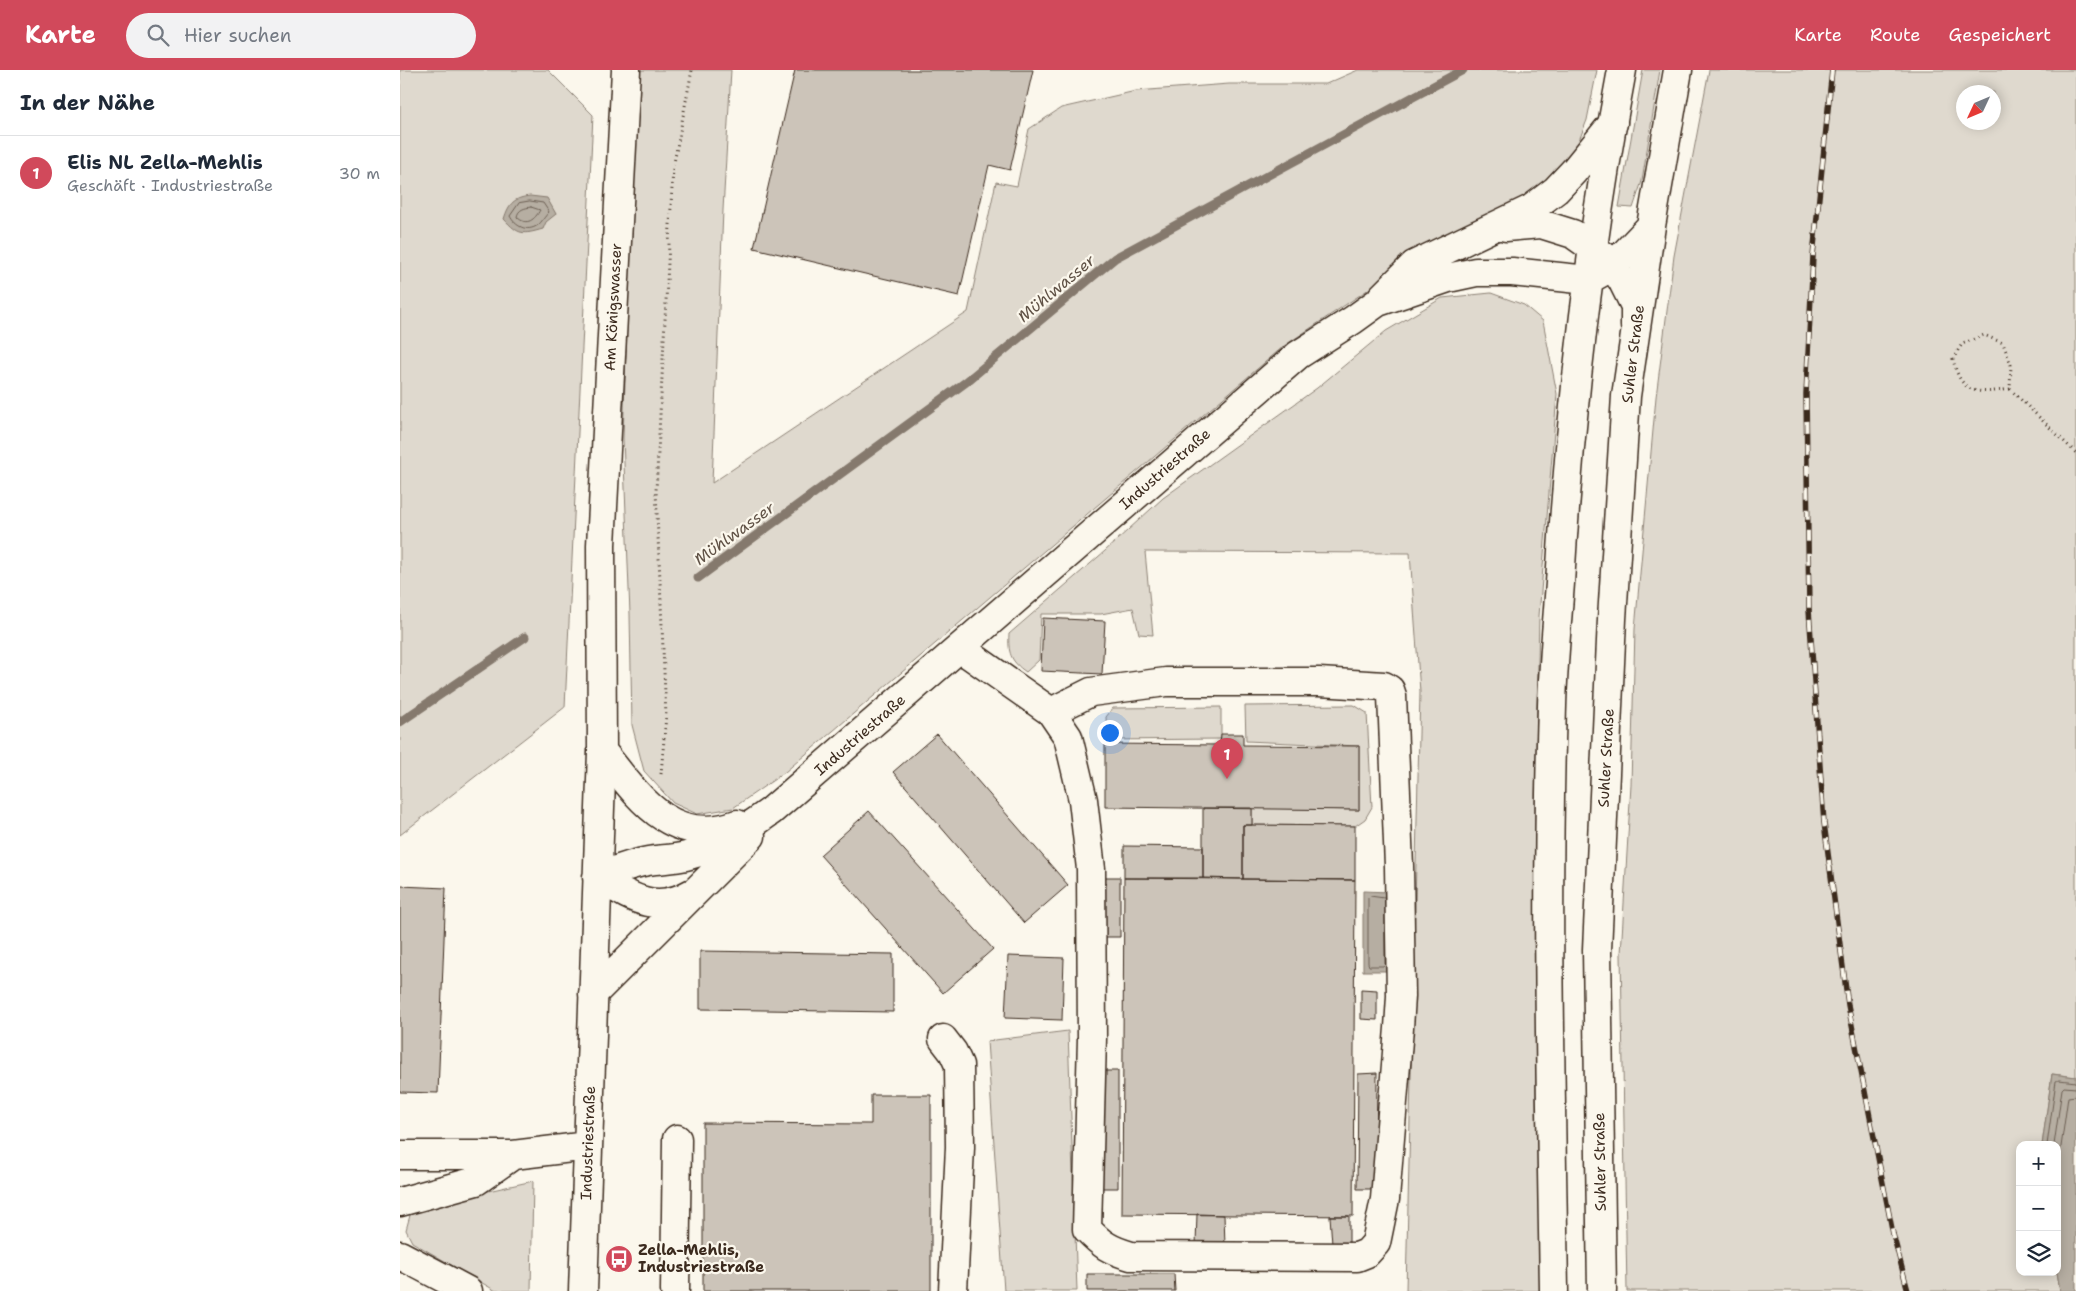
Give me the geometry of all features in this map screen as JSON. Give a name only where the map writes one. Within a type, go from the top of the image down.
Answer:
[{"type":"street","name":"Am Königswasser","points":[[601,544],[626,70]]},
{"type":"street","points":[[1554,1291],[1549,855],[1552,703],[1564,517],[1575,389],[1588,280],[1612,122],[1622,70]]},
{"type":"street","name":"Suhler Straße","points":[[1602,1291],[1597,950],[1612,619],[1626,396],[1651,226],[1678,70]]},
{"type":"street","points":[[1378,302],[1414,265],[1531,209],[1556,190],[1574,171],[1612,122]]},
{"type":"street","points":[[1495,227],[1541,224],[1574,234],[1604,256],[1613,266],[1635,306],[1634,336]]},
{"type":"street","points":[[1588,280],[1613,266],[1651,226]]},
{"type":"street","name":"Industriestraße","points":[[594,994],[799,789],[1298,355],[1378,302],[1448,278],[1476,272],[1512,272],[1588,280]]},
{"type":"street","name":"Industriestraße","points":[[583,1291],[602,751],[601,544]]},
{"type":"street","points":[[960,648],[1050,712],[1068,736],[1083,800],[1091,870],[1092,1038],[1087,1229],[1112,1251],[1131,1256],[1357,1257],[1367,1253],[1376,1243],[1385,1199],[1401,996],[1399,866],[1392,696],[1390,690],[1384,686],[1319,682],[1166,682],[1092,692],[1050,712]]},
{"type":"street","name":"Industriestraße","points":[[602,751],[640,798],[654,811],[666,820],[682,827],[697,830],[716,831],[746,821],[776,805],[799,789]]},
{"type":"street","name":"Industriestraße","points":[[597,877],[648,861],[685,856],[716,845],[750,826],[799,789]]},
{"type":"street","name":"Industriestraße","points":[[597,877],[641,901],[654,904],[677,901],[698,890]]},
{"type":"street","points":[[943,1039],[959,1064],[960,1147],[953,1291]]},
{"type":"street","points":[[675,1291],[677,1138]]},
{"type":"street","points":[[400,1156],[514,1156],[588,1146]]},
{"type":"street","points":[[400,1202],[476,1181],[514,1156]]},
{"type":"street","points":[[400,1255],[468,1291]]},
{"type":"path","points":[[660,783],[666,716],[656,491],[673,168],[692,70]]},
{"type":"path","points":[[2010,389],[1988,392],[1970,390],[1956,376],[1953,359],[1962,344],[1984,334],[2003,343],[2010,365],[2010,389],[2076,452]]},
{"type":"shaded area","points":[[400,70],[548,70],[593,115],[565,707],[400,835]]},
{"type":"shaded area","points":[[638,70],[731,70],[723,210],[712,483],[968,312],[996,182],[1017,186],[1029,129],[1061,108],[1136,91],[1229,84],[1326,84],[1358,70],[1597,70],[1587,120],[1571,161],[1534,203],[1430,248],[1284,346],[785,772],[733,808],[697,814],[673,803],[644,771],[632,725],[623,438],[634,129]]},
{"type":"shaded area","points":[[1643,70],[1660,70],[1642,181],[1633,208],[1619,207]]},
{"type":"shaded area","points":[[1709,70],[2076,70],[2076,1077],[2052,1074],[2043,1141],[2016,1141],[2016,1276],[2058,1276],[2060,1291],[1627,1291],[1621,954],[1631,785],[1635,629],[1656,397],[1674,256]]},
{"type":"shaded area","points":[[1491,293],[1524,305],[1543,321],[1557,394],[1539,616],[1535,804],[1536,1100],[1540,1291],[1406,1291],[1420,692],[1410,553],[1145,552],[1153,635],[1139,634],[1133,608],[1101,614],[1041,614],[1039,660],[1026,672],[1016,664],[1011,656],[1009,634],[1163,498],[1317,388],[1386,331],[1442,298]]},
{"type":"shaded area","points":[[1354,705],[1367,713],[1372,807],[1365,819],[1355,826],[1252,825],[1252,808],[1359,810],[1359,746],[1246,741],[1245,706]]},
{"type":"shaded area","points":[[1221,707],[1221,739],[1107,740],[1106,717],[1113,708]]},
{"type":"shaded area","points":[[1068,1031],[1077,1291],[1004,1291],[987,1041]]},
{"type":"shaded area","points":[[533,1181],[531,1291],[496,1291],[412,1242],[406,1230],[412,1208]]},
{"type":"water","points":[[530,196],[547,198],[556,214],[546,222],[543,229],[525,233],[517,231],[504,219],[513,202]]},
{"type":"water","points":[[1363,891],[1390,892],[1390,971],[1363,971]]},
{"type":"water","points":[[2052,1074],[2076,1077],[2076,1291],[2060,1291],[2058,1276],[2061,1276],[2061,1141],[2043,1141]]},
{"type":"building","points":[[795,70],[1033,70],[1010,170],[989,165],[959,296],[754,248]]},
{"type":"building","points":[[1043,618],[1105,621],[1102,674],[1041,671]]},
{"type":"building","points":[[937,734],[1068,885],[1024,923],[893,772]]},
{"type":"building","points":[[1221,734],[1243,734],[1243,745],[1359,746],[1359,810],[1105,807],[1105,744],[1220,745]]},
{"type":"building","points":[[1203,808],[1252,808],[1252,825],[1243,825],[1243,879],[1203,878]]},
{"type":"building","points":[[869,811],[993,949],[943,993],[820,855]]},
{"type":"building","points":[[1243,825],[1355,826],[1355,880],[1243,879]]},
{"type":"building","points":[[1124,846],[1203,847],[1203,878],[1124,878]]},
{"type":"building","points":[[1100,877],[1120,877],[1120,937],[1100,937]]},
{"type":"building","points":[[1124,878],[1355,880],[1353,1216],[1122,1214]]},
{"type":"building","points":[[400,886],[446,888],[438,1093],[400,1092]]},
{"type":"building","points":[[700,951],[893,954],[893,1012],[700,1009]]},
{"type":"building","points":[[1008,956],[1064,958],[1062,1020],[1005,1018]]},
{"type":"building","points":[[1361,989],[1377,990],[1377,1020],[1361,1019]]},
{"type":"building","points":[[1099,1071],[1118,1071],[1118,1188],[1098,1188]]},
{"type":"building","points":[[1377,1073],[1376,1189],[1357,1189],[1358,1074]]},
{"type":"building","points":[[871,1095],[931,1095],[931,1291],[703,1291],[703,1123],[871,1124]]},
{"type":"building","points":[[1197,1214],[1224,1215],[1225,1246],[1196,1245]]},
{"type":"building","points":[[1330,1216],[1349,1216],[1349,1244],[1332,1244]]},
{"type":"building","points":[[1087,1274],[1174,1274],[1175,1291],[1087,1291]]},
{"type":"waterway","name":"Mühlwasser","points":[[698,578],[966,382],[1115,258],[1463,70]]},
{"type":"waterway","name":"Mühlwasser","points":[[400,722],[525,637]]},
{"type":"railway","points":[[1832,70],[1813,256],[1806,394],[1809,610],[1824,823],[1848,1005],[1893,1234],[1908,1291]]},
{"type":"place","name":"Elis NL Zella-Mehlis","points":[[1227,779]]},
{"type":"place","name":"Zella-Mehlis, Industriestraße","points":[[619,1259]]}]
